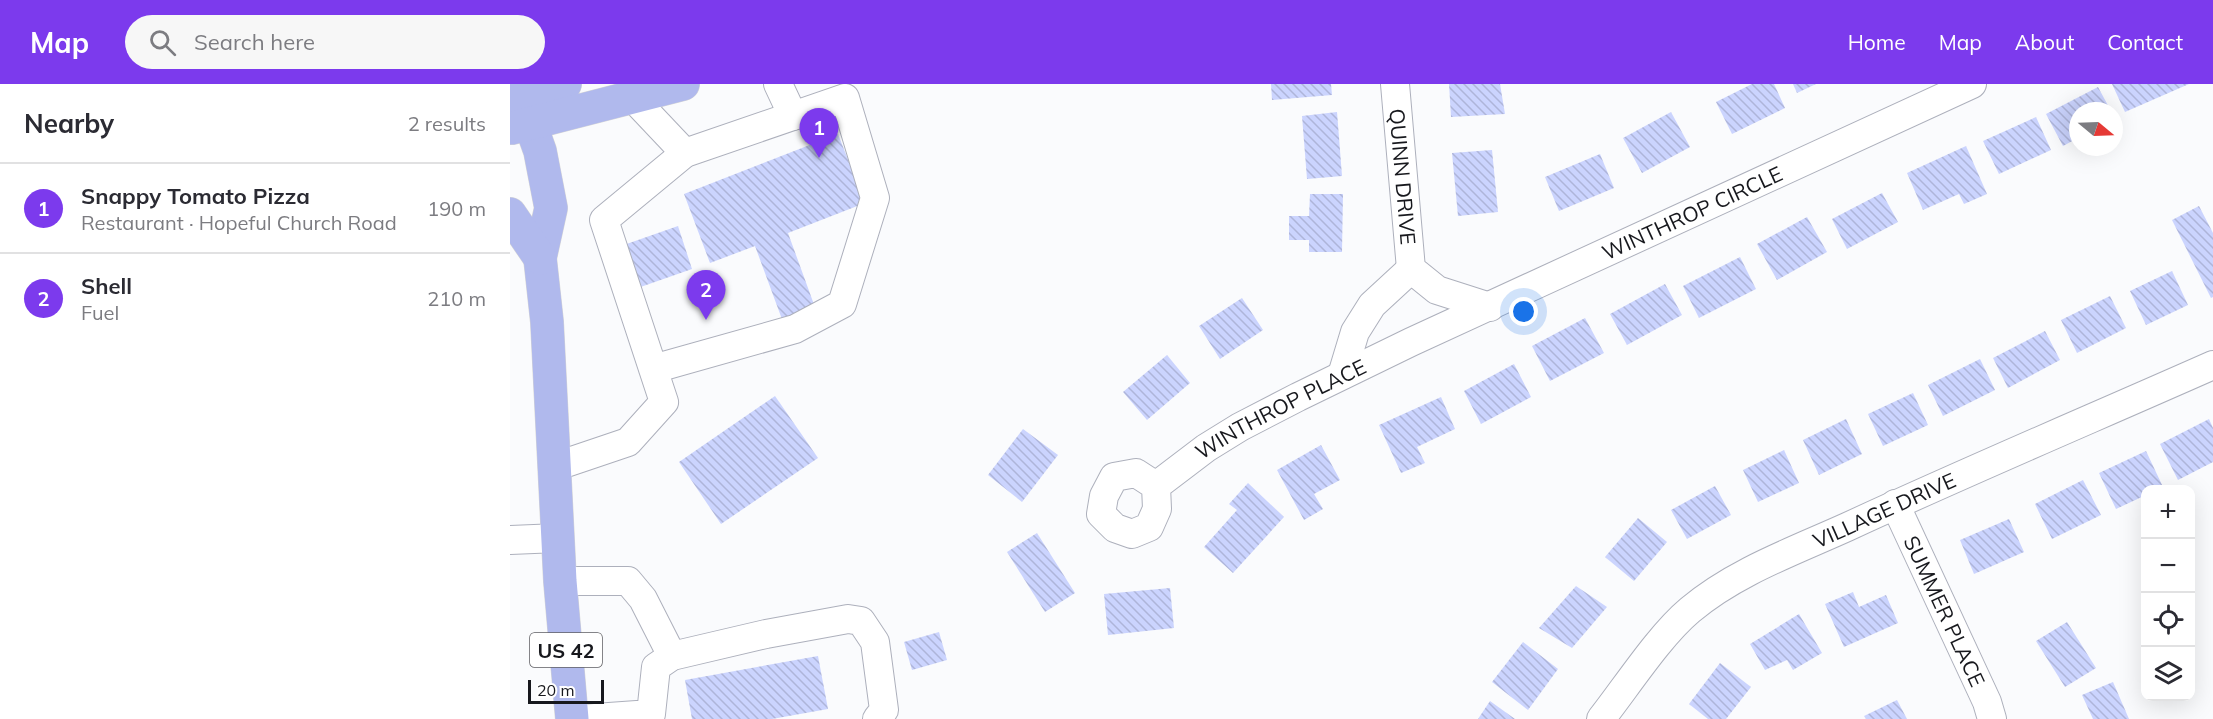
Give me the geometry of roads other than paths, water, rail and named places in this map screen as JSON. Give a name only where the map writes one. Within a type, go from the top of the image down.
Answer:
[{"type":"main road","points":[[515,91],[564,84]]},
{"type":"main road","points":[[521,126],[683,84]]},
{"type":"main road","name":"US 42","points":[[515,91],[521,126],[540,152],[551,208],[540,258],[548,322],[560,581],[572,719]]},
{"type":"main road","name":"US 42","points":[[510,214],[540,258]]},
{"type":"street","points":[[778,84],[793,116]]},
{"type":"street","name":"QUINN DRIVE","points":[[1395,84],[1411,269],[1437,290],[1490,307]]},
{"type":"street","name":"WINTHROP CIRCLE","points":[[1412,342],[1972,84]]},
{"type":"street","points":[[633,98],[685,153]]},
{"type":"street","points":[[554,468],[628,442],[664,402],[653,369],[604,220],[685,153],[845,98],[875,198],[842,304],[795,329],[653,369]]},
{"type":"street","name":"QUINN DRIVE","points":[[1342,375],[1355,332],[1372,305],[1411,269]]},
{"type":"street","name":"WINTHROP PLACE","points":[[1155,486],[1206,447],[1240,427],[1412,342]]},
{"type":"street","name":"VILLAGE DRIVE","points":[[1601,719],[1669,632],[1690,610],[1718,590],[1895,504],[2213,365]]},
{"type":"street","name":"SUMMER PLACE","points":[[1895,504],[1987,702],[1992,719]]},
{"type":"street","points":[[510,540],[558,538]]},
{"type":"street","points":[[560,581],[628,581],[643,599],[672,656]]},
{"type":"street","points":[[581,719],[652,716],[656,668],[672,656],[766,634],[848,619],[861,621],[875,642],[884,710],[877,719]]},
{"type":"place","name":"Snappy Tomato Pizza","points":[[819,158]]},
{"type":"place","name":"Shell","points":[[706,320]]}]
